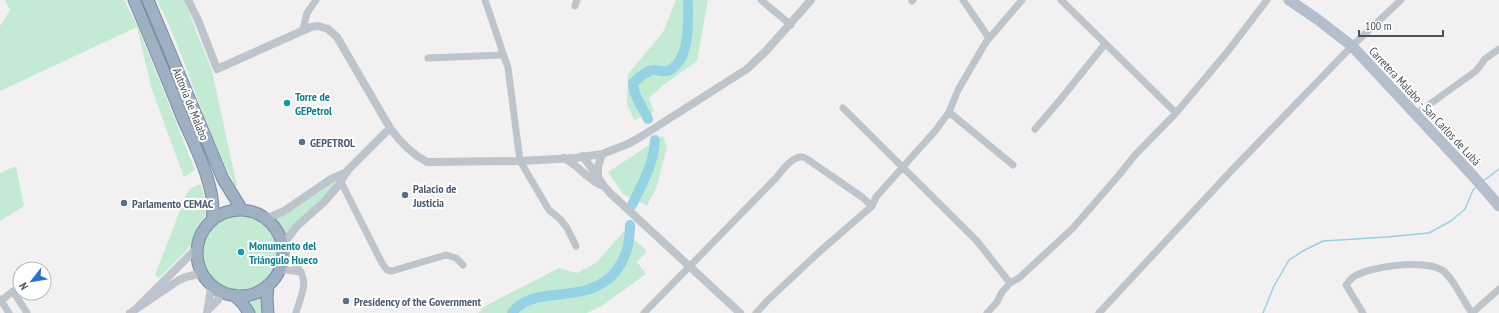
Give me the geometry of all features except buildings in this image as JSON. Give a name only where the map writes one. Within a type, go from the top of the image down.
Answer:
[{"type":"highway","name":"Autovía de Malabo","points":[[134,0],[205,173],[213,204],[212,220]]},
{"type":"highway","name":"Autovía de Malabo","points":[[148,0],[223,179],[242,210]]},
{"type":"highway","points":[[242,210],[254,212],[266,219],[278,234],[282,249],[279,272],[268,285],[256,293],[248,295],[234,295],[221,291],[211,284],[203,274],[198,261],[198,248],[201,236],[212,220],[223,213],[242,210]]},
{"type":"highway","points":[[268,285],[268,313]]},
{"type":"highway","points":[[234,295],[249,313]]},
{"type":"main road","name":"Carretera Malabo - San Carlos de Lubá","points":[[1289,0],[1318,18],[1352,46],[1474,177],[1499,206]]},
{"type":"street","points":[[188,0],[198,20],[217,69],[302,29],[318,26],[333,32],[390,128],[404,145],[427,162],[520,161],[579,157],[602,154],[628,144],[730,81],[757,60],[811,0]]},
{"type":"street","points":[[302,29],[307,13],[316,0]]},
{"type":"street","points":[[485,0],[508,68],[520,161],[549,210],[560,219],[567,228],[576,246]]},
{"type":"street","points":[[761,0],[791,24]]},
{"type":"street","points":[[963,0],[989,38]]},
{"type":"street","points":[[756,313],[807,263],[872,206],[876,197],[935,131],[949,112],[958,90],[978,54],[989,38],[1022,0]]},
{"type":"street","points":[[1061,0],[1176,113]]},
{"type":"street","points":[[987,313],[1010,283],[1024,273],[1073,228],[1135,155],[1176,113],[1228,51],[1267,0]]},
{"type":"street","points":[[1099,313],[1179,228],[1210,192],[1352,46],[1401,0]]},
{"type":"street","points":[[1035,129],[1105,44]]},
{"type":"street","points":[[1416,114],[1476,71],[1485,59],[1499,49]]},
{"type":"street","points":[[428,58],[503,55]]},
{"type":"street","points":[[844,108],[902,168],[977,241],[1010,283]]},
{"type":"street","points":[[949,112],[1013,165]]},
{"type":"street","points":[[296,313],[304,290],[304,283],[301,272],[282,249],[296,226],[323,203],[347,171],[390,128]]},
{"type":"street","points":[[598,177],[598,167],[602,154]]},
{"type":"street","points":[[644,313],[776,178],[785,166],[799,157],[804,156],[862,197],[872,206]]},
{"type":"street","points":[[579,157],[584,173]]},
{"type":"street","points":[[579,157],[598,177],[604,186],[740,313]]},
{"type":"street","points":[[564,158],[598,184],[604,186]]},
{"type":"street","points":[[266,219],[284,211],[331,179],[347,171]]},
{"type":"street","points":[[340,182],[387,270],[392,272],[446,255],[456,258],[463,265]]},
{"type":"street","points":[[137,308],[198,248]]},
{"type":"street","points":[[1363,313],[1346,285],[1352,278],[1364,272],[1382,267],[1418,263],[1440,269],[1447,275],[1472,313],[1499,289]]},
{"type":"street","points":[[279,272],[286,270],[301,272]]},
{"type":"street","points":[[130,313],[179,280],[186,277],[203,274]]},
{"type":"street","points":[[208,312],[211,284]]},
{"type":"street","points":[[9,313],[0,300],[13,291],[28,313]]},
{"type":"street","points":[[208,312],[220,297],[221,291]]},
{"type":"green space","points":[[5,0],[124,0],[138,27],[195,170],[184,177],[152,90],[137,27],[0,91],[0,26],[10,10]]},
{"type":"green space","points":[[157,0],[184,0],[212,71],[237,186],[235,186],[215,143],[176,43]]},
{"type":"green space","points":[[676,0],[708,0],[697,61],[662,86],[649,98],[654,112],[634,120],[627,104],[628,74],[663,32]]},
{"type":"green space","points":[[663,136],[667,147],[657,186],[647,206],[623,194],[608,172]]},
{"type":"green space","points":[[16,166],[24,206],[0,221],[0,173]]},
{"type":"green space","points":[[339,178],[327,194],[297,221],[285,237],[283,230],[272,217]]},
{"type":"green space","points":[[201,184],[207,209],[204,218],[197,226],[193,242],[159,278],[155,275],[186,195],[191,188]]},
{"type":"green space","points":[[240,216],[261,222],[271,232],[277,253],[271,274],[261,284],[240,290],[219,284],[209,274],[203,253],[209,232],[219,222]]},
{"type":"green space","points":[[624,231],[647,251],[637,262],[646,274],[603,305],[587,313],[478,313],[485,306],[559,268],[577,273],[596,263]]},
{"type":"green space","points":[[260,296],[263,313],[255,313],[249,300]]},
{"type":"waterway","points":[[648,119],[636,97],[633,83],[649,71],[670,70],[682,57],[687,38],[688,0]]},
{"type":"waterway","points":[[632,205],[650,166],[655,140]]},
{"type":"waterway","points":[[1483,181],[1499,169]]},
{"type":"waterway","points":[[1263,313],[1274,286],[1289,260],[1303,251],[1323,241],[1429,233],[1451,221],[1465,209],[1473,190],[1477,186]]},
{"type":"waterway","points":[[512,313],[522,304],[534,299],[590,289],[604,282],[616,271],[623,260],[628,243],[630,225]]},
{"type":"place","name":"Torre de GEPetrol","points":[[287,103]]},
{"type":"place","name":"GEPETROL","points":[[302,142]]},
{"type":"place","name":"Palacio de Justicia","points":[[405,195]]},
{"type":"place","name":"Parlamento CEMAC","points":[[124,203]]},
{"type":"place","name":"Monumento del Triángulo Hueco","points":[[241,252]]},
{"type":"place","name":"Presidency of the Government","points":[[346,301]]}]
